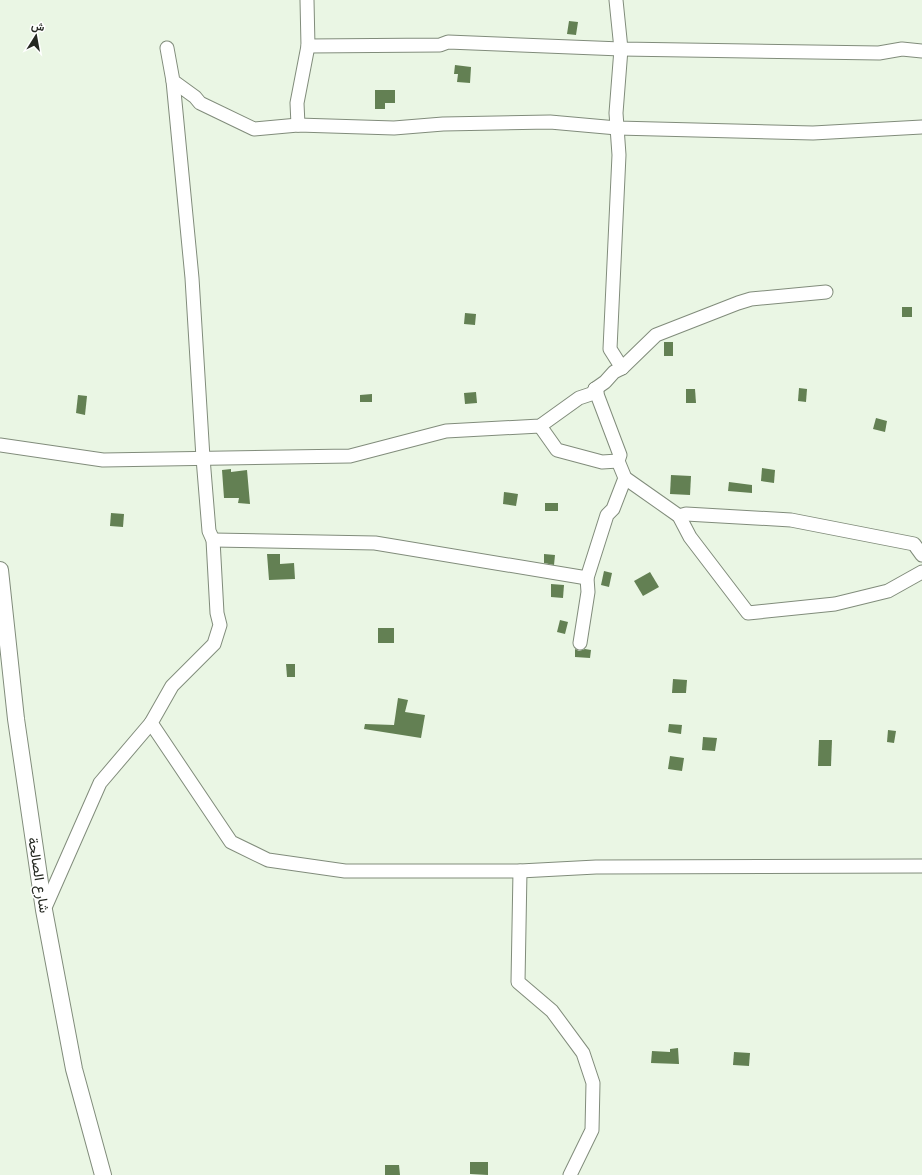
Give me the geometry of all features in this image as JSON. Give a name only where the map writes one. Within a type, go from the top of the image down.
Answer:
[{"type":"main road","name":"شارع الصالحة","points":[[0,570],[16,719],[44,910],[74,1068],[103,1175]]},
{"type":"street","points":[[298,125],[297,103],[308,46],[307,0]]},
{"type":"street","points":[[616,0],[621,49],[616,113],[619,155],[610,350],[622,368]]},
{"type":"street","points":[[308,46],[440,45],[448,42],[621,49],[880,52],[902,49],[922,51]]},
{"type":"street","points":[[44,910],[100,783],[151,723],[172,686],[214,644],[220,625],[217,613],[213,540],[209,531],[203,458],[192,278],[173,81],[167,48]]},
{"type":"street","points":[[173,81],[195,96],[200,103],[254,129],[298,125],[394,128],[443,124],[550,122],[617,128],[813,133],[922,127]]},
{"type":"street","points":[[0,445],[103,460],[350,456],[446,431],[540,426],[579,398],[595,391],[614,372],[622,368],[656,335],[751,299],[826,292]]},
{"type":"street","points":[[595,391],[620,455],[618,461],[625,478],[679,516],[690,537],[748,613],[835,604],[888,591],[922,572]]},
{"type":"street","points":[[540,426],[557,450],[602,462],[618,461]]},
{"type":"street","points":[[580,643],[588,592],[587,578],[607,515],[612,509],[625,478]]},
{"type":"street","points":[[679,516],[686,514],[791,520],[914,544],[922,555]]},
{"type":"street","points":[[213,540],[375,543],[587,578]]},
{"type":"street","points":[[151,723],[231,842],[268,860],[345,871],[520,871],[596,867],[922,866]]},
{"type":"street","points":[[520,871],[518,982],[552,1011],[583,1053],[593,1083],[592,1130],[570,1175]]},
{"type":"building","points":[[569,21],[578,22],[576,35],[567,34]]},
{"type":"building","points":[[455,65],[471,67],[470,83],[457,82],[458,74],[454,74]]},
{"type":"building","points":[[375,90],[395,90],[395,103],[385,103],[385,109],[375,109]]},
{"type":"building","points":[[902,307],[912,307],[912,317],[902,317]]},
{"type":"building","points":[[465,313],[476,314],[475,325],[464,324]]},
{"type":"building","points":[[664,342],[673,342],[673,356],[664,356]]},
{"type":"building","points":[[799,388],[807,389],[806,402],[798,401]]},
{"type":"building","points":[[686,389],[695,389],[696,403],[686,403]]},
{"type":"building","points":[[476,392],[477,403],[465,404],[464,393]]},
{"type":"building","points":[[372,394],[372,402],[360,402],[360,395]]},
{"type":"building","points":[[78,395],[87,396],[85,415],[76,413]]},
{"type":"building","points":[[876,418],[887,421],[885,432],[873,429]]},
{"type":"building","points":[[762,468],[775,470],[774,483],[761,481]]},
{"type":"building","points":[[231,469],[231,472],[247,470],[250,504],[238,503],[239,498],[224,498],[222,470]]},
{"type":"building","points":[[671,475],[691,476],[690,495],[670,494]]},
{"type":"building","points":[[729,482],[752,485],[752,493],[728,491]]},
{"type":"building","points":[[504,492],[518,494],[516,506],[503,504]]},
{"type":"building","points":[[545,503],[558,503],[558,511],[545,511]]},
{"type":"building","points":[[111,513],[124,514],[123,527],[110,526]]},
{"type":"building","points":[[267,554],[280,554],[280,564],[294,563],[295,579],[269,580]]},
{"type":"building","points":[[544,554],[555,555],[554,565],[544,563]]},
{"type":"building","points":[[604,571],[612,573],[609,587],[601,585]]},
{"type":"building","points":[[650,572],[659,587],[643,596],[634,581]]},
{"type":"building","points":[[551,584],[564,585],[563,598],[551,597]]},
{"type":"building","points":[[560,620],[568,622],[565,634],[557,632]]},
{"type":"building","points":[[378,628],[394,628],[394,643],[378,643]]},
{"type":"building","points":[[575,649],[579,651],[585,649],[591,650],[590,658],[575,657]]},
{"type":"building","points":[[286,664],[295,664],[295,677],[287,677]]},
{"type":"building","points":[[673,679],[687,680],[686,693],[672,693]]},
{"type":"building","points":[[398,698],[408,700],[405,712],[425,715],[421,738],[364,729],[365,724],[394,725]]},
{"type":"building","points":[[669,724],[682,725],[681,734],[668,732]]},
{"type":"building","points":[[888,730],[896,731],[894,743],[887,742]]},
{"type":"building","points":[[703,737],[717,738],[715,751],[702,750]]},
{"type":"building","points":[[819,740],[832,740],[831,766],[818,766]]},
{"type":"building","points":[[670,756],[684,758],[682,771],[668,769]]},
{"type":"building","points":[[678,1048],[679,1064],[651,1063],[652,1051],[670,1052],[670,1049]]},
{"type":"building","points":[[734,1052],[750,1053],[749,1066],[733,1065]]},
{"type":"building","points":[[470,1162],[488,1162],[488,1175],[470,1174]]},
{"type":"building","points":[[385,1165],[399,1165],[400,1175],[385,1175]]}]
